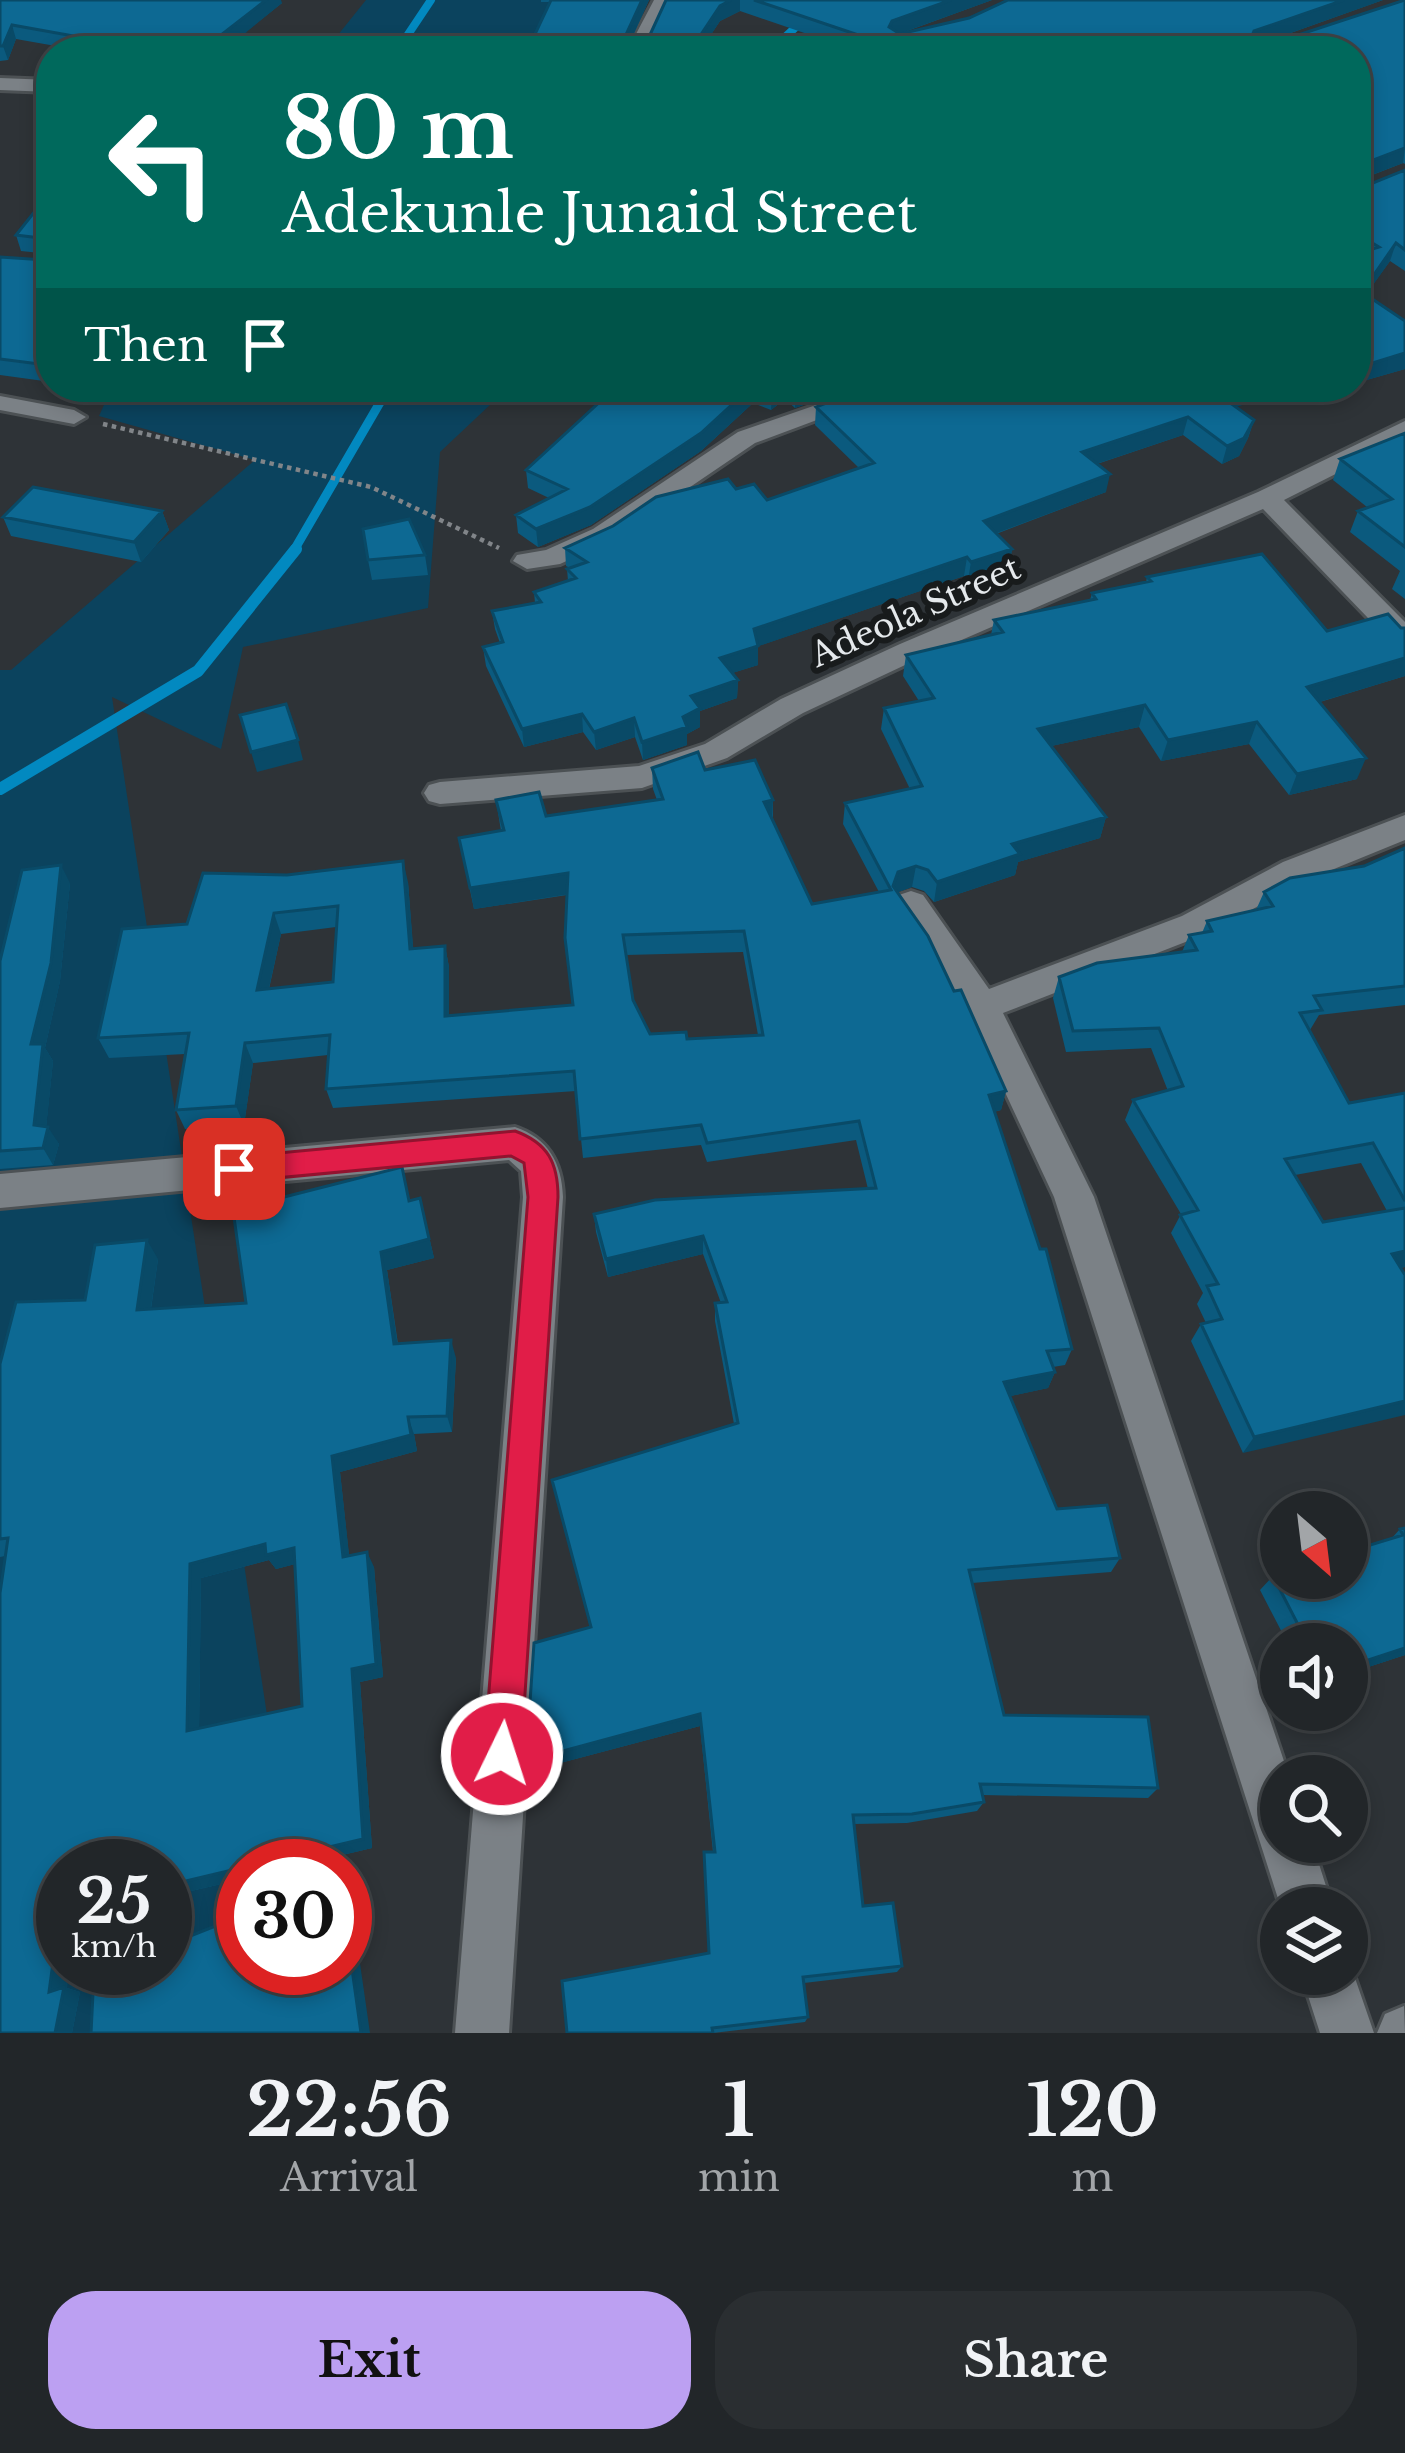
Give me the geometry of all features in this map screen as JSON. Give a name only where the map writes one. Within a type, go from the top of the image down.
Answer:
[{"type":"street","points":[[644,36],[663,0]]},
{"type":"street","points":[[0,84],[36,85]]},
{"type":"street","points":[[527,561],[560,557],[622,521],[725,449],[775,424],[845,402]]},
{"type":"street","points":[[0,403],[74,417]]},
{"type":"street","name":"Adeola Street","points":[[440,793],[642,777],[716,751],[792,706],[910,650],[1267,498],[1405,429]]},
{"type":"street","points":[[1267,498],[1405,639]]},
{"type":"street","points":[[982,1006],[1194,925],[1295,872],[1405,826]]},
{"type":"street","points":[[911,904],[982,1006],[1089,1237],[1260,1762]]},
{"type":"street","points":[[0,1191],[515,1143],[535,1155],[544,1175],[543,1197],[482,2033]]},
{"type":"street","points":[[1335,1995],[1347,2033]]},
{"type":"path","points":[[74,417],[371,487],[527,561]]},
{"type":"shaded area","points":[[366,0],[638,0],[630,4],[630,36],[337,36]]},
{"type":"shaded area","points":[[105,402],[493,402],[440,452],[428,608],[243,647],[221,749],[112,697],[286,1839],[216,1839],[216,1995],[273,1995],[316,2033],[0,2033],[0,670],[11,670],[255,460],[99,416]]},
{"type":"building","points":[[0,0],[266,0],[225,32],[264,36],[74,36],[12,25],[0,46]]},
{"type":"building","points":[[551,0],[642,0],[625,36],[534,36]]},
{"type":"building","points":[[666,0],[731,0],[720,6],[700,36],[649,36]]},
{"type":"building","points":[[754,0],[951,0],[892,21],[889,27],[900,34],[969,18],[1008,0],[1344,0],[1254,31],[1252,36],[861,36]]},
{"type":"building","points":[[1405,0],[1405,148],[1371,161],[1371,36],[1295,36]]},
{"type":"building","points":[[1405,170],[1405,250],[1396,243],[1371,279],[1371,249],[1379,247],[1371,242],[1371,184]]},
{"type":"building","points":[[36,210],[36,237],[16,235]]},
{"type":"building","points":[[0,257],[36,259],[36,364],[0,359]]},
{"type":"building","points":[[1371,298],[1405,321],[1405,353],[1371,364]]},
{"type":"building","points":[[600,402],[735,402],[701,433],[590,507],[536,529],[516,515],[567,489],[526,470]]},
{"type":"building","points":[[828,402],[1229,402],[1254,420],[1244,438],[1227,446],[1188,417],[1082,452],[1110,474],[984,521],[1012,549],[971,562],[967,557],[754,629],[758,646],[720,658],[738,680],[691,696],[700,708],[683,717],[687,727],[642,742],[634,718],[594,732],[582,714],[522,729],[483,647],[503,642],[492,611],[541,602],[534,592],[576,578],[567,569],[587,562],[565,548],[613,526],[656,497],[728,479],[736,489],[754,484],[767,500],[874,463],[816,407]]},
{"type":"building","points":[[1405,433],[1405,547],[1358,511],[1392,499],[1340,459]]},
{"type":"building","points":[[33,487],[162,511],[134,542],[3,517]]},
{"type":"building","points":[[409,519],[425,555],[368,560],[363,529]]},
{"type":"building","points":[[1262,554],[1327,631],[1388,614],[1405,628],[1405,658],[1307,687],[1366,758],[1297,774],[1257,722],[1168,740],[1145,705],[1038,729],[1106,817],[1012,844],[1020,854],[937,882],[928,870],[916,866],[898,872],[893,886],[928,936],[954,991],[961,990],[1006,1091],[989,1095],[1040,1249],[1046,1249],[1072,1349],[1047,1351],[1055,1372],[1004,1382],[1057,1509],[1107,1505],[1120,1558],[969,1570],[1004,1715],[1148,1717],[1158,1788],[980,1784],[984,1802],[912,1814],[853,1815],[863,1906],[893,1903],[902,1966],[803,1977],[808,2017],[712,2028],[713,2033],[567,2033],[562,1981],[709,1953],[704,1852],[715,1852],[700,1714],[526,1761],[534,1643],[591,1627],[552,1480],[738,1423],[715,1303],[727,1302],[703,1236],[606,1259],[594,1214],[655,1200],[876,1188],[859,1121],[707,1143],[701,1125],[580,1139],[574,1071],[326,1089],[330,1035],[245,1043],[236,1106],[176,1110],[189,1033],[98,1038],[122,929],[187,924],[203,873],[287,875],[403,861],[410,949],[445,946],[445,1016],[573,1005],[565,938],[568,873],[470,888],[459,838],[504,830],[496,800],[539,792],[546,816],[663,799],[652,768],[698,752],[705,770],[755,760],[773,800],[764,802],[812,904],[891,890],[845,803],[922,786],[884,708],[934,698],[906,655],[1003,632],[994,620],[1096,599],[1092,593],[1151,581],[1147,577]],"holes":[[[338,906],[333,982],[257,990],[274,913]],[[744,931],[763,1035],[687,1039],[686,1032],[650,1034],[633,1000],[623,935]]]},
{"type":"building","points":[[286,704],[298,740],[251,752],[240,715]]},
{"type":"building","points":[[1405,848],[1405,986],[1314,996],[1322,1010],[1300,1013],[1349,1103],[1405,1093],[1405,1201],[1373,1143],[1285,1159],[1323,1222],[1405,1208],[1405,1251],[1392,1254],[1405,1275],[1405,1401],[1254,1437],[1201,1324],[1222,1319],[1207,1286],[1218,1284],[1180,1215],[1198,1210],[1133,1100],[1183,1086],[1159,1028],[1073,1031],[1059,977],[1097,963],[1197,950],[1189,935],[1212,931],[1207,921],[1273,906],[1264,892],[1290,878],[1364,866]]},
{"type":"building","points":[[61,865],[51,963],[31,1044],[43,1044],[34,1125],[48,1127],[43,1148],[0,1151],[0,961],[22,870]]},
{"type":"building","points":[[402,1167],[409,1201],[420,1198],[429,1239],[381,1252],[394,1344],[451,1340],[447,1416],[408,1417],[411,1435],[332,1456],[343,1557],[367,1552],[376,1664],[352,1669],[363,1839],[216,1839],[216,1874],[192,1880],[192,1839],[36,1839],[36,1995],[62,1995],[55,2033],[0,2033],[0,1593],[8,1538],[0,1539],[0,1364],[16,1302],[85,1300],[95,1245],[147,1240],[137,1310],[246,1303],[233,1210]],"holes":[[[265,1544],[266,1555],[294,1548],[302,1706],[187,1731],[190,1564]]]},
{"type":"building","points":[[1405,1528],[1405,1648],[1368,1660],[1368,1623],[1297,1623],[1285,1599],[1368,1599],[1368,1546],[1403,1535],[1400,1529]]},
{"type":"building","points":[[216,1926],[216,1995],[356,1995],[361,2033],[91,2033],[93,1995],[192,1995],[192,1935]]},
{"type":"waterway","points":[[407,36],[431,0]]},
{"type":"waterway","points":[[786,36],[838,0]]},
{"type":"waterway","points":[[293,552],[380,402]]},
{"type":"waterway","points":[[0,789],[198,671],[296,549]]},
{"type":"route","points":[[234,1169],[515,1143],[535,1155],[544,1175],[543,1197],[502,1754]]}]
